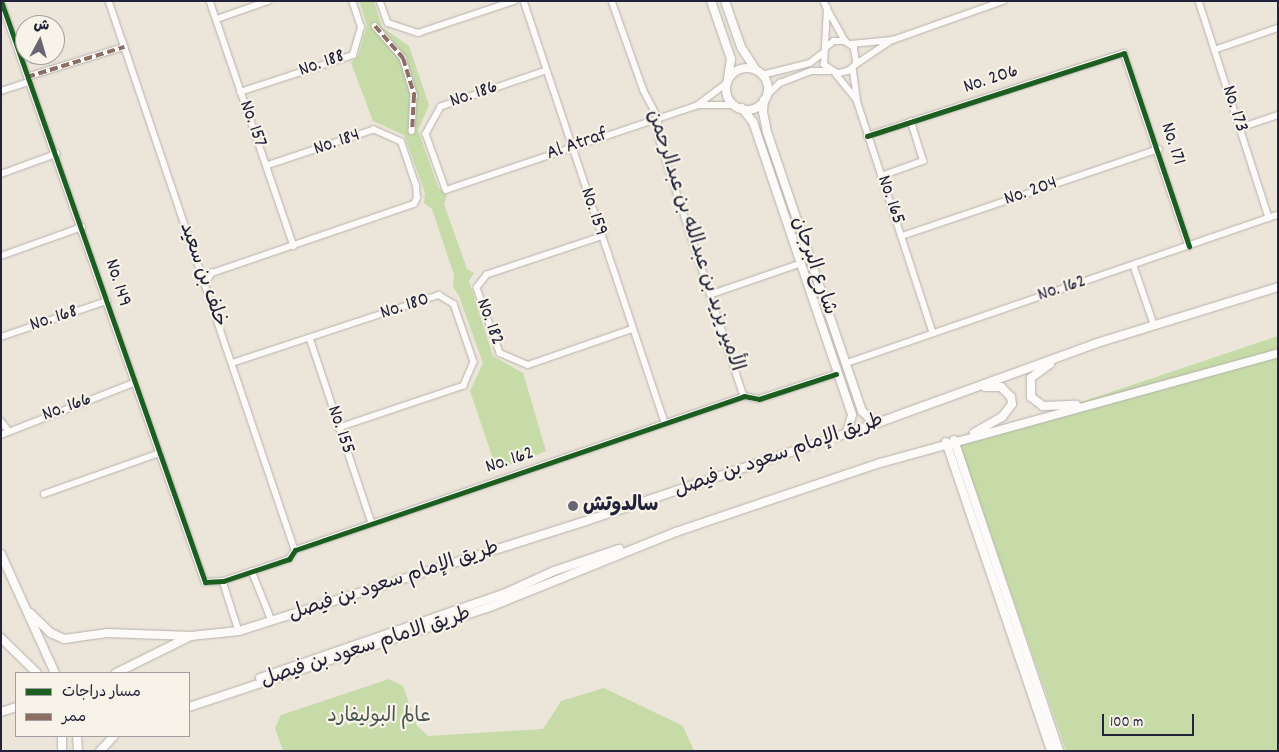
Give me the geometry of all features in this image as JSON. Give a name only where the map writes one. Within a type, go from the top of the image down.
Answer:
[{"type":"main road","points":[[711,1],[731,59],[727,81],[728,99],[733,105],[742,108],[755,108],[766,97]]},
{"type":"main road","name":"شارع البرجان","points":[[725,1],[741,47],[768,84],[766,97],[767,132],[862,411],[870,420],[880,422]]},
{"type":"main road","points":[[727,81],[742,68],[761,74]]},
{"type":"main road","name":"شارع البرجان","points":[[742,108],[753,122],[836,374],[852,415],[846,432]]},
{"type":"main road","name":"طريق الإمام سعود بن فيصل","points":[[191,636],[239,631],[582,522],[880,422],[1154,324],[1278,287]]},
{"type":"main road","points":[[1079,350],[1036,372],[1029,391],[1043,406],[1093,404]]},
{"type":"main road","name":"طريق الإمام سعود بن فيصل","points":[[542,587],[649,542],[950,441],[1278,353]]},
{"type":"main road","points":[[970,436],[1002,417],[1012,404],[1011,397],[1001,388],[976,388]]},
{"type":"main road","points":[[950,441],[1051,751]]},
{"type":"main road","points":[[950,441],[1059,751]]},
{"type":"main road","name":"طريق الإمام سعود بن فيصل","points":[[227,694],[278,671],[506,593],[586,558],[649,542]]},
{"type":"main road","points":[[1,554],[30,613],[55,672]]},
{"type":"main road","name":"طريق الامام سعود بن فيصل","points":[[190,707],[478,612],[542,587]]},
{"type":"main road","points":[[30,613],[51,634],[64,640],[127,632],[191,636]]},
{"type":"main road","points":[[118,672],[191,636]]},
{"type":"main road","points":[[1,638],[36,672]]},
{"type":"main road","points":[[1,712],[15,707]]},
{"type":"main road","points":[[76,737],[78,751]]},
{"type":"main road","points":[[100,751],[113,737]]},
{"type":"street","name":"No. 149","points":[[1,1],[82,227],[134,383],[160,452],[200,576],[205,582],[222,581]]},
{"type":"street","name":"خلف بن سعيد","points":[[109,1],[295,550]]},
{"type":"street","name":"No. 157","points":[[210,1],[294,246]]},
{"type":"street","points":[[217,19],[268,1]]},
{"type":"street","name":"No. 188","points":[[240,92],[353,55],[361,27],[352,1]]},
{"type":"street","points":[[380,1],[388,23],[418,33],[514,1]]},
{"type":"street","name":"No. 159","points":[[524,1],[570,147],[665,422]]},
{"type":"street","name":"الأمير يزيد بن عبدالله بن عبدالرحمن","points":[[612,1],[644,91],[658,117],[659,138],[712,294],[744,396]]},
{"type":"street","points":[[824,1],[856,52],[857,100]]},
{"type":"street","points":[[976,1],[979,9]]},
{"type":"street","points":[[766,97],[780,83],[812,71],[833,72],[855,66],[893,40],[1003,1]]},
{"type":"street","name":"No. 173","points":[[1199,1],[1269,218]]},
{"type":"street","points":[[827,8],[824,65],[833,72]]},
{"type":"street","points":[[375,26],[403,58],[414,94],[412,131]]},
{"type":"street","points":[[1214,50],[1278,28]]},
{"type":"street","points":[[761,74],[810,63],[834,41],[893,40]]},
{"type":"street","points":[[1,91],[124,47]]},
{"type":"street","name":"No. 206","points":[[867,136],[1124,53]]},
{"type":"street","name":"No. 171","points":[[1124,53],[1159,149],[1189,246]]},
{"type":"street","name":"No. 186","points":[[457,186],[446,190],[426,134],[441,107],[546,70]]},
{"type":"street","name":"No. 165","points":[[833,72],[857,100],[867,136],[933,332]]},
{"type":"street","points":[[698,105],[727,81]]},
{"type":"street","points":[[698,105],[733,105]]},
{"type":"street","name":"Al Atraf","points":[[457,186],[698,105]]},
{"type":"street","points":[[1240,128],[1278,115]]},
{"type":"street","points":[[881,176],[923,161],[911,122]]},
{"type":"street","name":"No. 184","points":[[267,166],[374,130],[401,142],[416,186],[414,204],[294,246]]},
{"type":"street","name":"No. 204","points":[[902,236],[1159,149]]},
{"type":"street","points":[[1,174],[56,154]]},
{"type":"street","name":"No. 162","points":[[847,364],[933,332],[1134,266],[1278,215]]},
{"type":"street","points":[[1,256],[82,227]]},
{"type":"street","name":"No. 182","points":[[601,237],[487,275],[477,288],[500,353],[528,365],[632,329]]},
{"type":"street","points":[[204,284],[212,273],[294,246]]},
{"type":"street","points":[[712,294],[799,264]]},
{"type":"street","points":[[1134,266],[1154,324]]},
{"type":"street","name":"No. 180","points":[[232,363],[439,295],[454,304],[474,362],[464,386],[339,428]]},
{"type":"street","name":"No. 168","points":[[1,337],[107,301]]},
{"type":"street","name":"No. 155","points":[[310,338],[372,523]]},
{"type":"street","name":"No. 162","points":[[222,581],[289,559],[295,550],[665,422],[744,396],[759,399],[836,374]]},
{"type":"street","name":"No. 166","points":[[1,435],[8,430],[134,383]]},
{"type":"street","points":[[1,421],[8,430]]},
{"type":"street","points":[[44,494],[160,452]]},
{"type":"street","points":[[252,571],[272,621]]},
{"type":"street","points":[[222,581],[239,631]]},
{"type":"green space","points":[[359,1],[374,1],[382,27],[409,46],[429,105],[418,130],[438,187],[447,195],[444,204],[467,269],[474,273],[469,281],[493,356],[523,373],[546,451],[523,461],[496,468],[470,391],[483,363],[459,296],[453,287],[454,275],[432,209],[424,203],[425,193],[404,135],[373,121],[351,63],[358,56],[367,25]]},
{"type":"green space","points":[[1278,336],[1278,751],[1066,751],[959,443]]},
{"type":"green space","name":"عالم البوليفارد","points":[[389,679],[403,686],[417,726],[428,736],[543,729],[561,701],[604,688],[683,726],[694,751],[283,751],[275,728],[281,715]]},
{"type":"marked path","points":[[375,26],[403,58],[414,95],[412,131]]},
{"type":"marked path","points":[[27,77],[124,47]]},
{"type":"cycle path","points":[[1,1],[205,582],[223,581],[289,559],[295,550],[744,396],[759,399],[836,374]]},
{"type":"cycle path","points":[[867,136],[1124,53],[1189,246]]},
{"type":"place","name":"سالدوتش","points":[[573,506]]}]
